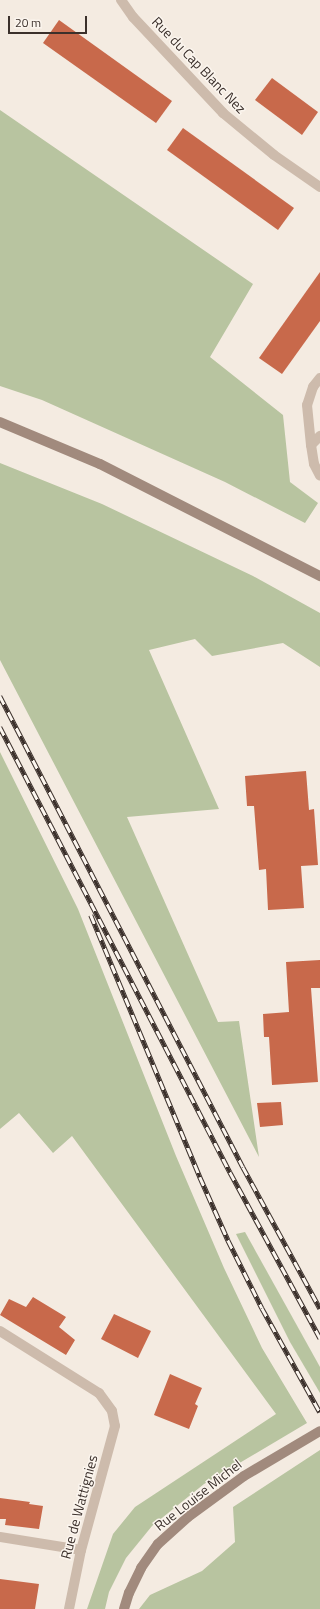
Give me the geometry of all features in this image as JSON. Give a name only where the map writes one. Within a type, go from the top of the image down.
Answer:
[{"type":"main road","points":[[0,422],[100,464],[320,576]]},
{"type":"main road","name":"Rue Louise Michel","points":[[124,1609],[129,1592],[138,1574],[158,1544],[188,1518],[244,1476],[320,1430]]},
{"type":"street","name":"Rue du Cap Blanc Nez","points":[[121,0],[133,17],[223,112],[274,155],[320,187]]},
{"type":"street","points":[[320,378],[313,387],[307,405],[314,464],[320,476]]},
{"type":"street","points":[[311,445],[320,436]]},
{"type":"street","name":"Rue de Wattignies","points":[[0,1331],[99,1393],[112,1411],[115,1426],[81,1550],[69,1609]]},
{"type":"street","points":[[0,1537],[81,1550]]},
{"type":"green space","points":[[0,110],[253,284],[210,357],[283,415],[290,482],[318,503],[305,523],[225,482],[42,400],[0,386]]},
{"type":"green space","points":[[0,463],[102,504],[253,576],[320,613],[320,667],[283,643],[212,656],[195,639],[149,650],[219,809],[127,817],[218,1022],[239,1021],[259,1157],[0,660]]},
{"type":"green space","points":[[0,752],[78,909],[176,1156],[224,1268],[262,1348],[307,1423],[204,1484],[152,1526],[126,1558],[109,1592],[105,1609],[87,1609],[113,1534],[135,1507],[276,1414],[72,1136],[53,1153],[19,1113],[0,1129]]},
{"type":"green space","points":[[245,1232],[320,1367],[320,1393],[290,1342],[236,1234]]},
{"type":"green space","points":[[320,1450],[320,1609],[139,1609],[150,1595],[202,1571],[235,1542],[233,1507]]},
{"type":"building","points":[[59,20],[172,101],[156,123],[43,43]]},
{"type":"building","points":[[272,78],[318,112],[302,135],[255,100]]},
{"type":"building","points":[[183,128],[294,208],[278,230],[167,150]]},
{"type":"building","points":[[320,272],[320,321],[282,374],[259,358]]},
{"type":"building","points":[[306,771],[309,810],[314,809],[318,865],[301,866],[304,908],[268,910],[266,869],[259,870],[254,806],[247,806],[245,776]]},
{"type":"building","points":[[320,960],[320,988],[311,988],[318,1082],[272,1085],[269,1037],[264,1037],[263,1014],[289,1012],[286,962]]},
{"type":"building","points":[[281,1102],[283,1125],[260,1127],[257,1103]]},
{"type":"building","points":[[33,1297],[66,1317],[59,1327],[75,1340],[66,1355],[0,1315],[9,1299],[26,1307]]},
{"type":"building","points":[[114,1314],[151,1331],[138,1358],[101,1339]]},
{"type":"building","points":[[170,1374],[202,1388],[195,1404],[198,1406],[189,1429],[154,1415]]},
{"type":"building","points":[[0,1498],[30,1502],[29,1504],[43,1506],[39,1529],[5,1525],[6,1519],[0,1519]]},
{"type":"building","points":[[0,1579],[39,1584],[35,1609],[0,1609]]},
{"type":"railway","points":[[0,696],[243,1167],[320,1308]]},
{"type":"railway","points":[[0,727],[230,1172],[320,1338]]},
{"type":"railway","points":[[91,915],[200,1177],[228,1240],[262,1308],[320,1412]]}]
